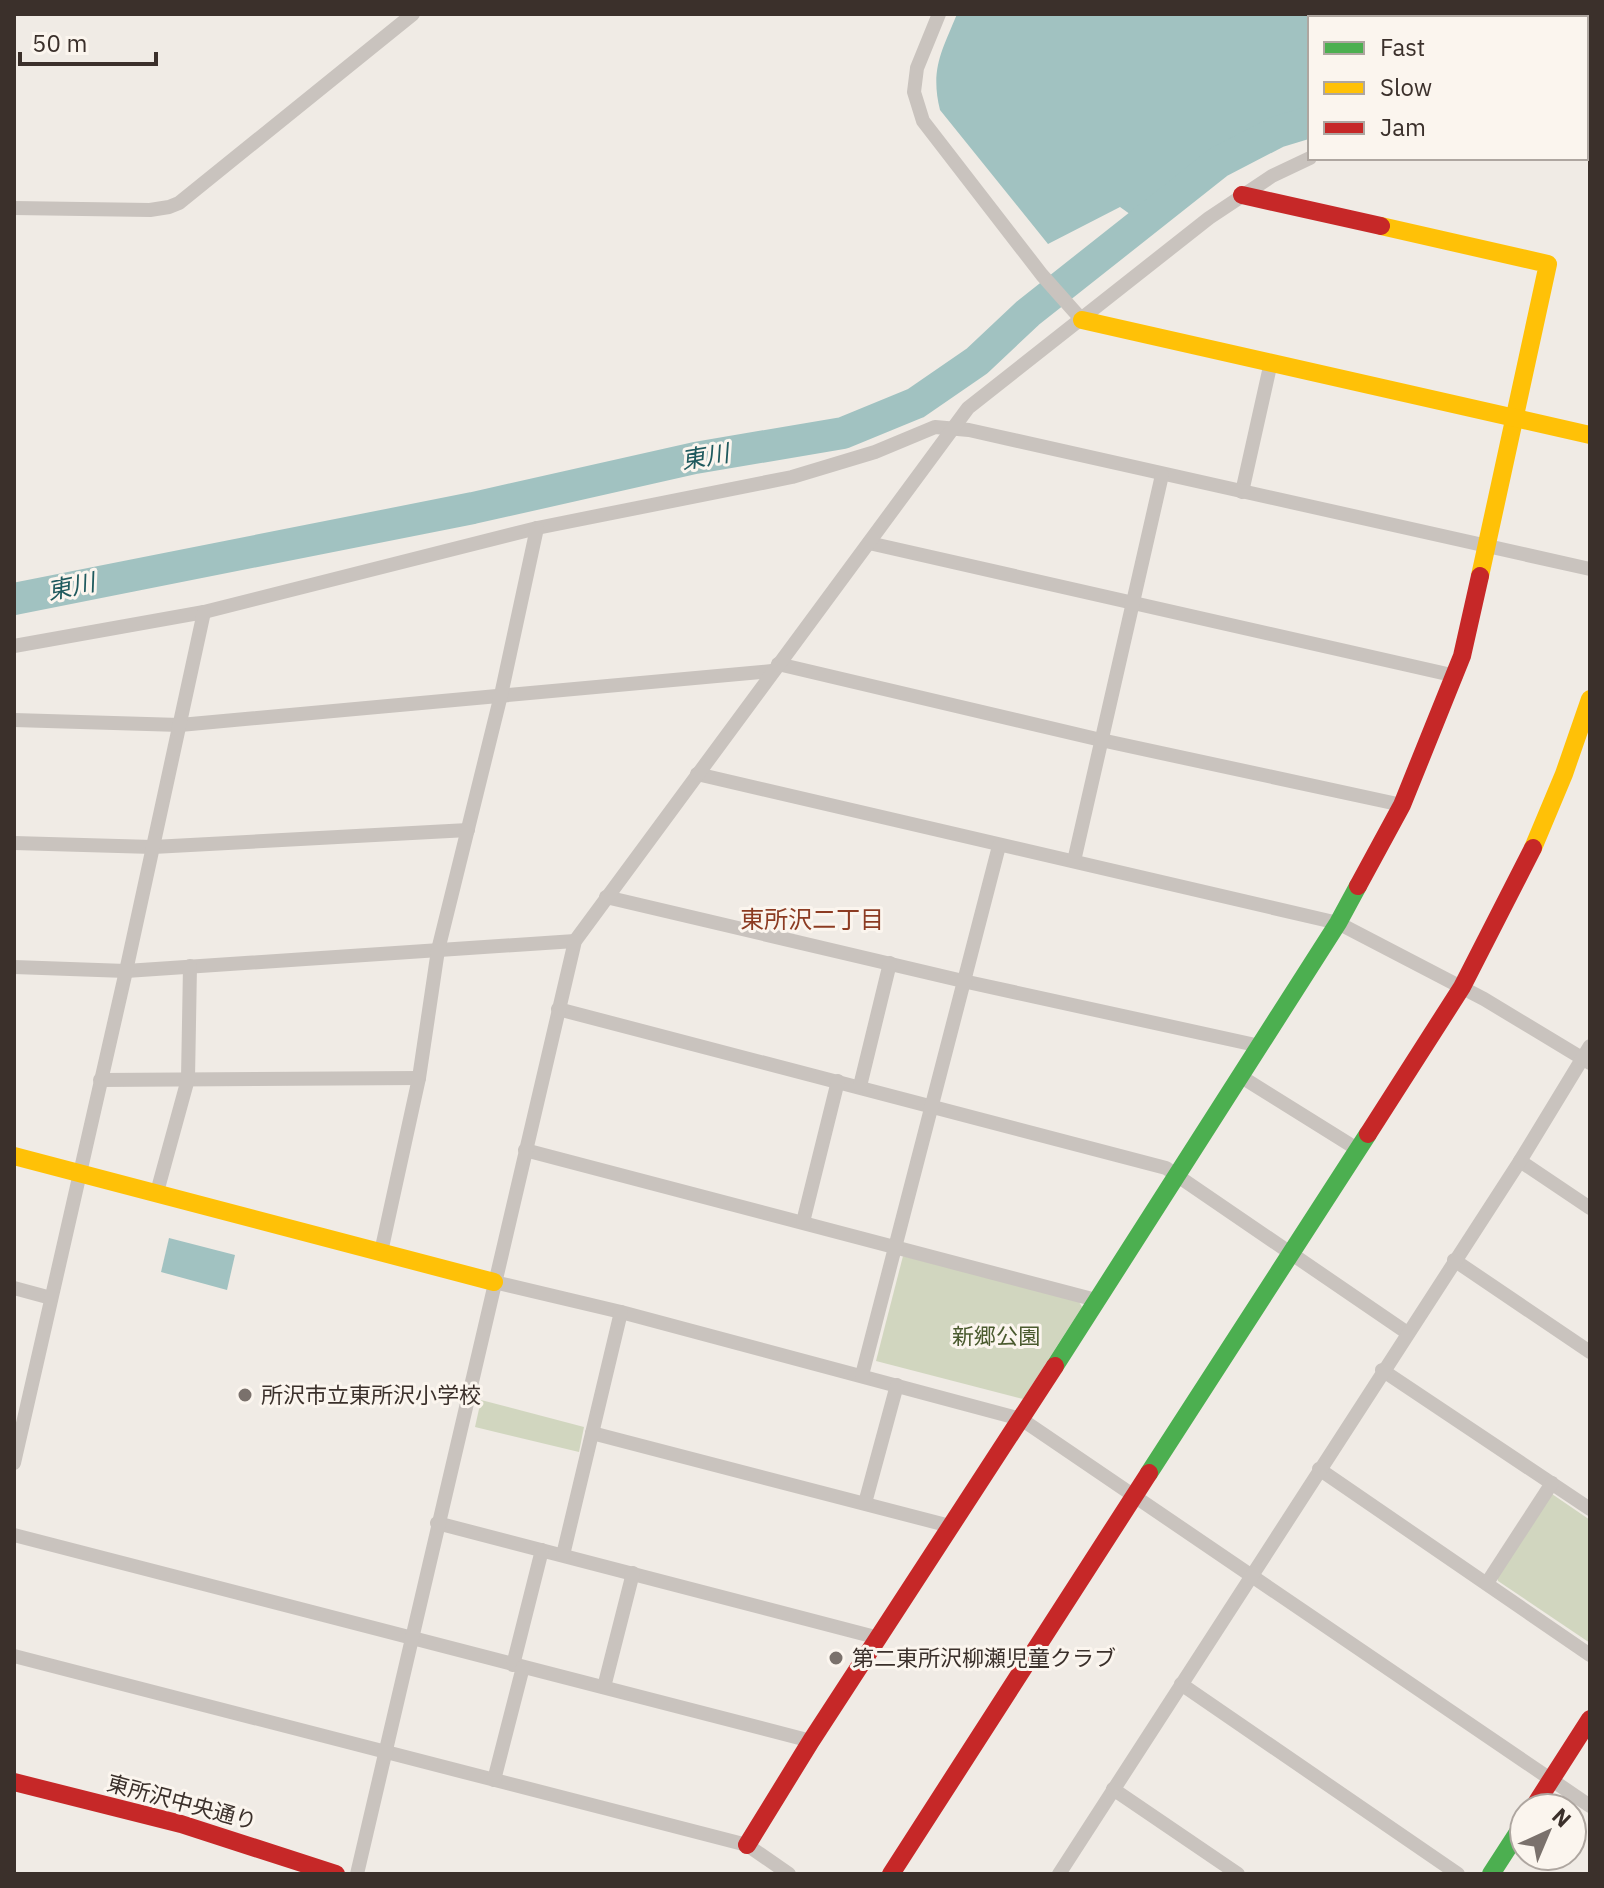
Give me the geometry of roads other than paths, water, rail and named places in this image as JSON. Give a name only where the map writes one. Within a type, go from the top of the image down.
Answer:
[{"type":"street","points":[[14,208],[150,210],[179,203],[413,14]]},
{"type":"street","points":[[939,14],[917,68],[914,92],[923,121],[1064,303],[1082,320],[1590,435]]},
{"type":"street","points":[[357,1874],[575,941],[968,408],[1082,320],[1171,245],[1272,176],[1308,159]]},
{"type":"street","points":[[747,1845],[1338,923],[1402,805],[1456,676],[1548,264],[1242,195]]},
{"type":"street","points":[[1242,492],[1271,362]]},
{"type":"street","points":[[14,646],[204,612],[537,528],[792,477],[875,452],[935,427],[969,430],[1590,569]]},
{"type":"street","points":[[1074,861],[1162,475]]},
{"type":"street","points":[[381,1252],[419,1078],[438,950],[501,695],[537,528]]},
{"type":"street","points":[[869,543],[1456,676]]},
{"type":"street","points":[[14,1463],[19,1415],[51,1298],[204,612]]},
{"type":"street","points":[[14,720],[180,725],[775,668],[1402,805]]},
{"type":"street","points":[[891,1874],[1462,987],[1519,882],[1574,750],[1590,699]]},
{"type":"street","points":[[697,774],[1338,923],[1588,1056],[1406,1332],[1059,1874]]},
{"type":"street","points":[[14,843],[153,847],[468,830]]},
{"type":"street","points":[[862,1375],[999,846]]},
{"type":"street","points":[[606,897],[963,981],[1260,1046]]},
{"type":"street","points":[[14,967],[126,971],[575,941]]},
{"type":"street","points":[[860,1086],[890,963]]},
{"type":"street","points":[[157,1192],[188,1079],[190,966]]},
{"type":"street","points":[[558,1009],[1166,1168],[1406,1332]]},
{"type":"street","points":[[1240,1076],[1357,1149]]},
{"type":"street","points":[[100,1080],[419,1078]]},
{"type":"street","points":[[803,1222],[838,1081]]},
{"type":"street","points":[[525,1150],[1096,1300]]},
{"type":"street","points":[[14,1156],[494,1282],[621,1312],[1021,1419],[1590,1806]]},
{"type":"street","points":[[1520,1161],[1590,1208]]},
{"type":"street","points":[[1454,1260],[1590,1352]]},
{"type":"street","points":[[14,1288],[51,1298]]},
{"type":"street","points":[[563,1555],[621,1312]]},
{"type":"street","points":[[1382,1370],[1590,1509]]},
{"type":"street","points":[[865,1503],[897,1385]]},
{"type":"street","points":[[592,1433],[950,1526]]},
{"type":"street","points":[[1319,1469],[1590,1655]]},
{"type":"street","points":[[1487,1583],[1552,1483]]},
{"type":"street","points":[[437,1523],[879,1638]]},
{"type":"street","points":[[14,1535],[811,1741]]},
{"type":"street","points":[[494,1780],[542,1550]]},
{"type":"street","points":[[604,1687],[633,1573]]},
{"type":"street","points":[[14,1656],[747,1845],[789,1874]]},
{"type":"street","points":[[1181,1684],[1458,1874]]},
{"type":"street","points":[[1543,1792],[1590,1719]]},
{"type":"street","name":"東所沢中央通り","points":[[14,1782],[181,1824],[336,1874]]},
{"type":"street","points":[[1113,1789],[1238,1874]]},
{"type":"street","points":[[1491,1874],[1508,1848]]},
{"type":"water","points":[[957,14],[1535,14],[1308,16],[1308,112],[1285,119],[1199,164],[1134,217],[1120,207],[1048,244],[940,110],[936,83],[942,50]]},
{"type":"water","points":[[169,1238],[235,1255],[227,1290],[161,1272]]},
{"type":"waterway","name":"東川","points":[[14,599],[473,508],[695,458],[843,433],[916,403],[977,361],[1028,313],[1219,162],[1277,132],[1308,123]]},
{"type":"place","name":"所沢市立東所沢小学校","points":[[245,1395]]},
{"type":"place","name":"第二東所沢柳瀬児童クラブ","points":[[836,1658]]},
{"type":"district","name":"東所沢二丁目","points":[[812,920]]},
{"type":"park label","name":"新郷公園","points":[[996,1336]]}]
